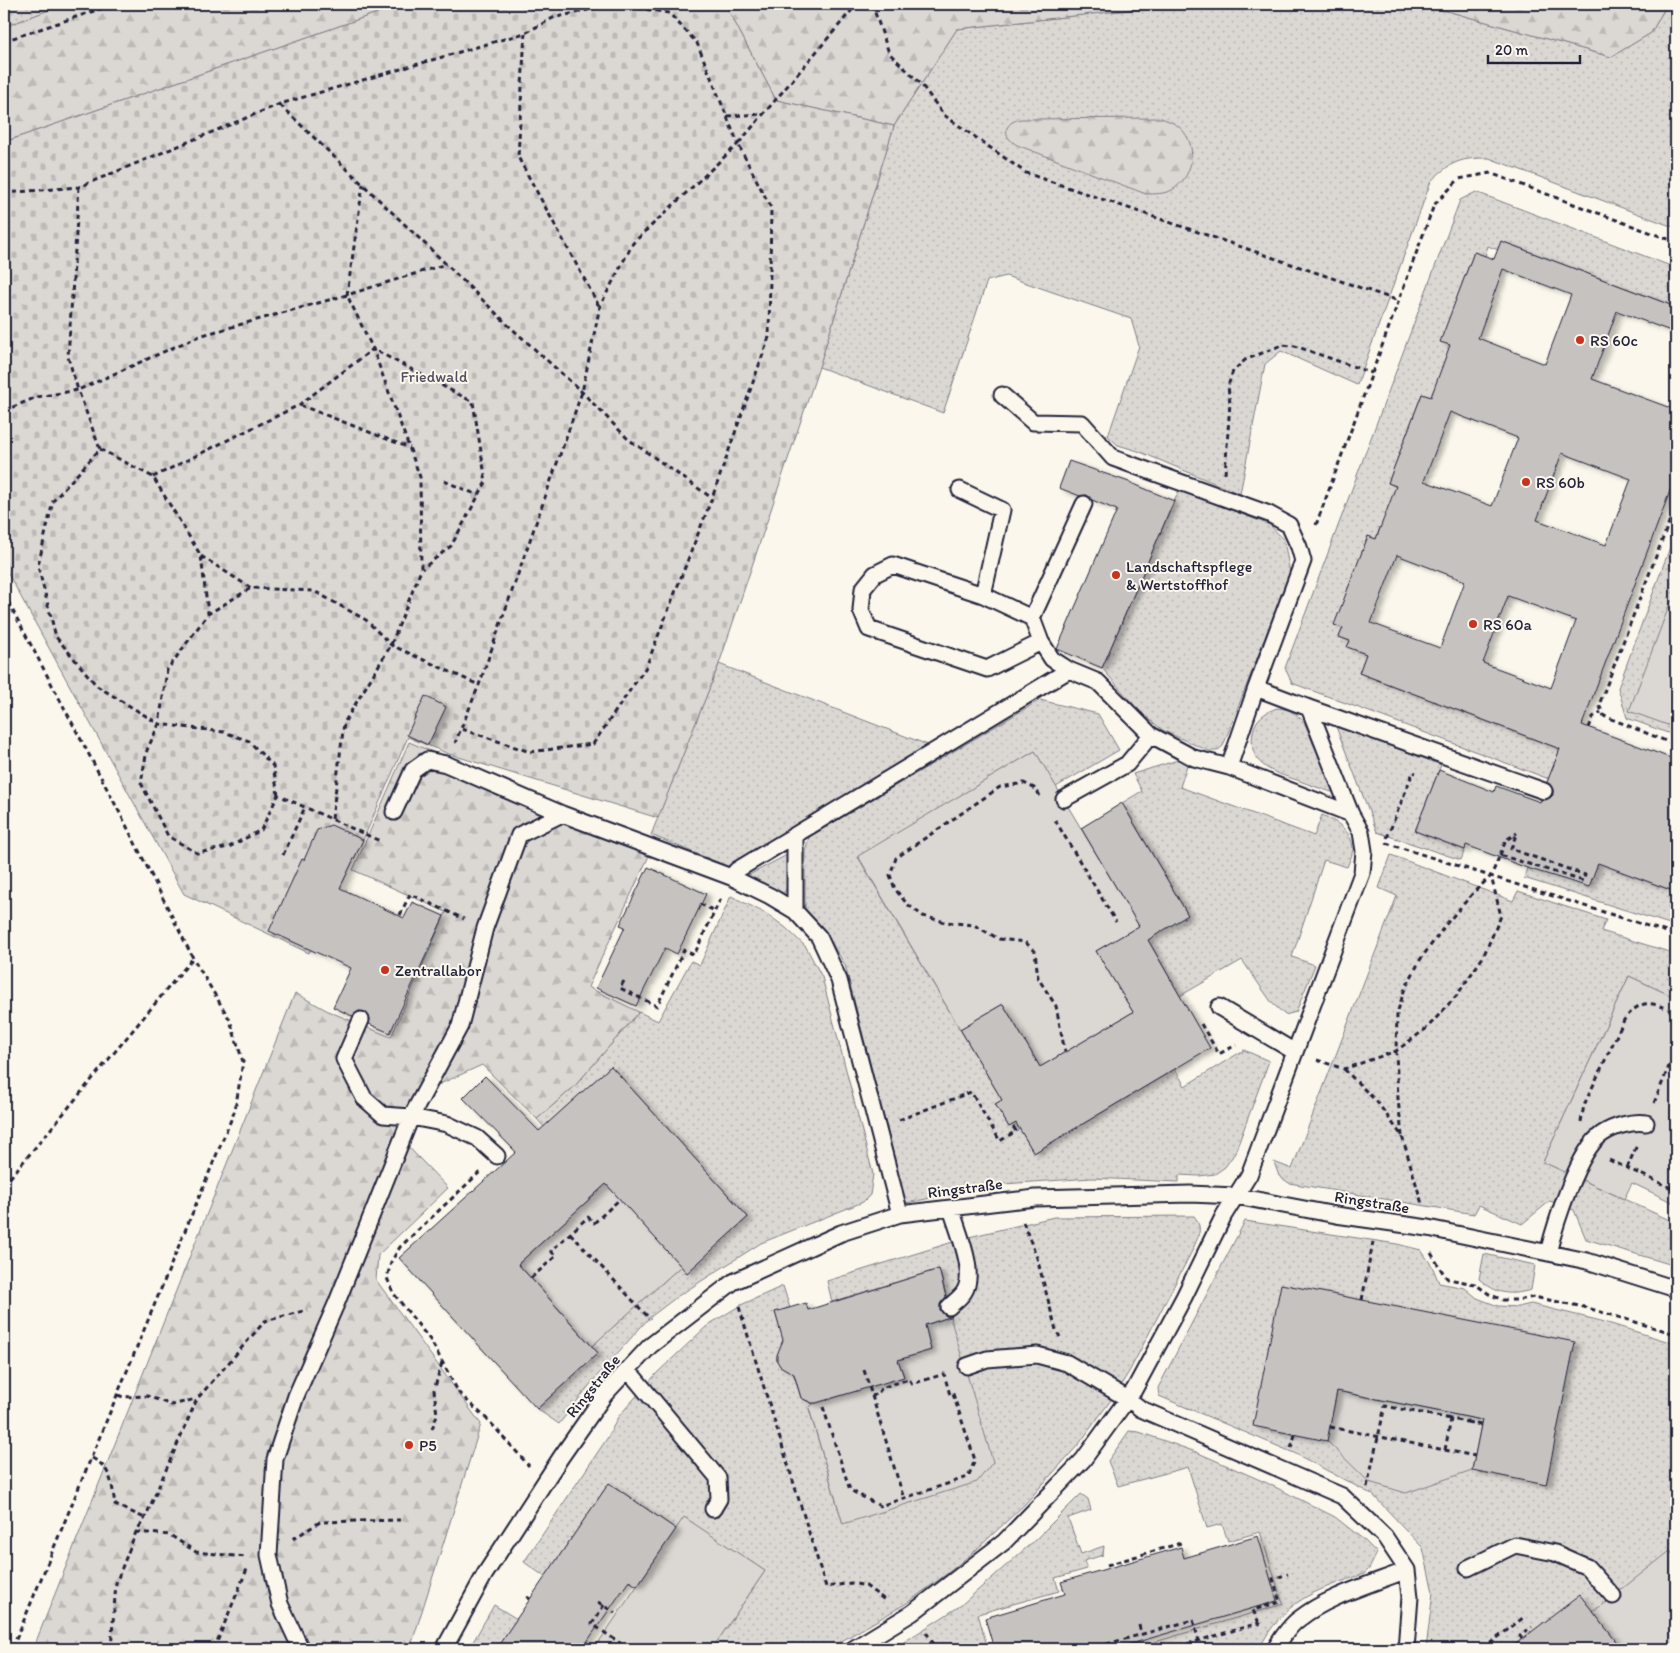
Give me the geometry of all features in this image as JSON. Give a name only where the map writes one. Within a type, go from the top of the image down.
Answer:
[{"type":"lane","points":[[1002,395],[1033,422],[1082,423],[1113,458],[1269,514],[1289,525],[1303,561],[1229,767]]},
{"type":"lane","points":[[960,490],[1002,510],[983,595]]},
{"type":"lane","points":[[1032,618],[1084,504]]},
{"type":"lane","points":[[1042,642],[987,669],[869,629],[861,610],[863,589],[874,574],[892,565],[983,595],[1032,618],[1042,642],[1052,659],[1070,670],[1098,682],[1152,735],[1194,758],[1229,767],[1351,814]]},
{"type":"lane","points":[[731,877],[737,870],[1070,670]]},
{"type":"lane","points":[[1256,688],[1544,791]]},
{"type":"lane","points":[[852,1649],[912,1613],[1004,1542],[1083,1460],[1128,1400],[1184,1297],[1224,1214],[1249,1175],[1362,873],[1364,851],[1361,832],[1351,814],[1309,708]]},
{"type":"lane","points":[[1064,799],[1127,764],[1152,735]]},
{"type":"lane","points":[[394,812],[413,770],[427,760],[446,764],[562,814],[731,877],[770,896],[795,911],[819,937],[839,980],[900,1214]]},
{"type":"lane","points":[[301,1649],[280,1604],[269,1555],[274,1459],[296,1396],[411,1117],[460,1026],[485,928],[520,836],[562,814]]},
{"type":"lane","points":[[795,835],[795,911]]},
{"type":"lane","points":[[1220,1007],[1295,1052]]},
{"type":"lane","points":[[361,1020],[344,1059],[364,1098],[383,1115],[411,1117],[447,1124],[477,1138],[498,1156]]},
{"type":"lane","points":[[1548,1253],[1562,1205],[1574,1176],[1590,1147],[1601,1135],[1618,1127],[1637,1122],[1646,1123]]},
{"type":"lane","name":"Ringstraße","points":[[444,1649],[485,1574],[561,1457],[605,1394],[650,1346],[733,1282],[841,1233],[900,1214],[1035,1198],[1190,1194],[1236,1196],[1336,1215],[1428,1228],[1587,1261],[1676,1289]]},
{"type":"lane","points":[[949,1306],[964,1292],[968,1279],[968,1264],[951,1208]]},
{"type":"lane","points":[[967,1366],[987,1360],[1037,1355],[1067,1363],[1141,1409],[1342,1496],[1385,1537],[1407,1570],[1410,1597],[1406,1649]]},
{"type":"lane","points":[[628,1370],[718,1478],[719,1499],[714,1509]]},
{"type":"lane","points":[[1468,1568],[1515,1546],[1555,1553],[1587,1567],[1613,1596]]},
{"type":"lane","points":[[1278,1644],[1298,1619],[1326,1602],[1407,1570]]},
{"type":"path","points":[[4,41],[115,4]]},
{"type":"path","points":[[4,193],[79,187],[280,104],[525,33],[553,18],[614,4],[670,13],[697,43],[738,144],[771,208],[768,337],[712,498],[646,667],[594,744],[530,752],[462,729]]},
{"type":"path","points":[[446,764],[479,685],[582,392],[600,306],[633,242],[738,144],[857,4]]},
{"type":"path","points":[[872,4],[889,53],[921,84],[944,115],[1026,173],[1399,301]]},
{"type":"path","points":[[525,33],[518,157],[600,306]]},
{"type":"path","points":[[280,104],[508,325],[582,392],[628,439],[712,498]]},
{"type":"path","points":[[726,116],[764,114]]},
{"type":"path","points":[[1316,525],[1434,205],[1459,179],[1490,173],[1676,242]]},
{"type":"path","points":[[332,819],[344,723],[391,645],[421,570],[420,477],[373,349],[347,295],[363,184]]},
{"type":"path","points":[[79,187],[68,357],[100,449],[153,478],[201,556],[208,614]]},
{"type":"path","points":[[4,409],[6,410],[36,397],[78,390],[199,336],[347,295],[446,264]]},
{"type":"path","points":[[1219,496],[1225,478],[1230,403],[1228,386],[1233,372],[1245,360],[1282,345],[1295,346],[1372,373]]},
{"type":"path","points":[[153,478],[299,405],[373,349]]},
{"type":"path","points":[[373,349],[473,402],[486,482],[451,546],[421,570]]},
{"type":"path","points":[[299,405],[410,448]]},
{"type":"path","points":[[100,449],[53,501],[38,566],[56,637],[97,686],[159,724],[224,732],[249,741],[273,766],[278,795],[261,830],[229,847],[197,853],[168,836],[141,783],[147,750],[159,724],[167,670],[208,614],[251,588]]},
{"type":"path","points":[[444,481],[478,495]]},
{"type":"path","points":[[1676,504],[1599,705],[1604,716],[1676,744]]},
{"type":"path","points":[[201,556],[251,588],[314,591],[366,620],[391,645],[479,685]]},
{"type":"path","points":[[4,594],[123,819],[193,958],[230,1020],[243,1062],[235,1110],[12,1649]]},
{"type":"path","points":[[1590,728],[1594,717],[1602,712]]},
{"type":"path","points":[[1386,843],[1413,772],[1420,774]]},
{"type":"path","points":[[1041,797],[1036,789],[1024,783],[1000,787],[896,858],[890,875],[895,889],[907,904],[923,916],[945,922],[974,925],[999,939],[1025,942],[1036,951],[1038,978],[1056,1006],[1065,1052]]},
{"type":"path","points":[[278,795],[380,842]]},
{"type":"path","points":[[283,855],[306,807]]},
{"type":"path","points":[[1051,814],[1116,922]]},
{"type":"path","points":[[1424,1209],[1402,1136],[1398,1099],[1397,1014],[1404,991],[1420,960],[1447,923],[1491,876],[1506,840],[1517,832],[1511,849],[1585,875],[1583,881],[1500,855]]},
{"type":"path","points":[[1364,851],[1386,843],[1676,935]]},
{"type":"path","points":[[1344,1069],[1396,1051],[1427,1028],[1451,1002],[1483,957],[1501,916],[1491,876]]},
{"type":"path","points":[[624,981],[620,988],[657,1006],[684,950],[694,955],[731,877]]},
{"type":"path","points":[[400,915],[410,894],[485,928]]},
{"type":"path","points":[[700,904],[715,911]]},
{"type":"path","points":[[4,1185],[193,958]]},
{"type":"path","points":[[1676,1013],[1648,1003],[1633,1009],[1624,1020],[1584,1105],[1581,1118],[1581,1129],[1584,1139],[1601,1156],[1676,1190]]},
{"type":"path","points":[[1196,1017],[1219,1054],[1237,1044]]},
{"type":"path","points":[[1295,1052],[1344,1069],[1376,1102],[1402,1136]]},
{"type":"path","points":[[877,1128],[970,1092],[1000,1141],[1016,1131],[1012,1125]]},
{"type":"path","points":[[498,1156],[400,1247],[391,1262],[387,1278],[394,1294],[431,1341],[459,1393],[490,1422],[531,1468]]},
{"type":"path","points":[[531,1278],[556,1256],[551,1251],[588,1217],[594,1223],[620,1199]]},
{"type":"path","points":[[1023,1219],[1037,1258],[1056,1330],[1061,1338]]},
{"type":"path","points":[[570,1233],[650,1319]]},
{"type":"path","points":[[1362,1300],[1373,1239]]},
{"type":"path","points":[[1428,1248],[1448,1279],[1475,1284],[1489,1294],[1503,1300],[1534,1297],[1584,1308],[1676,1334]]},
{"type":"path","points":[[733,1282],[826,1587],[851,1583],[866,1586],[874,1591]]},
{"type":"path","points":[[111,1649],[116,1584],[136,1532],[146,1518],[197,1399],[265,1321],[336,1302]]},
{"type":"path","points":[[643,1326],[657,1314]]},
{"type":"path","points":[[432,1429],[437,1415],[434,1390],[442,1363]]},
{"type":"path","points":[[864,1370],[904,1499]]},
{"type":"path","points":[[824,1407],[850,1490],[880,1506],[968,1477],[975,1460],[953,1394],[950,1395],[944,1374],[912,1384],[909,1379],[881,1388],[878,1394],[872,1396]]},
{"type":"path","points":[[118,1395],[123,1398],[147,1396],[172,1405],[197,1399]]},
{"type":"path","points":[[1366,1491],[1385,1406],[1481,1425]]},
{"type":"path","points":[[1466,1422],[1468,1417]]},
{"type":"path","points":[[1445,1450],[1451,1419]]},
{"type":"path","points":[[1330,1427],[1475,1456]]},
{"type":"path","points":[[92,1458],[98,1461],[110,1476],[115,1505],[146,1518]]},
{"type":"path","points":[[136,1532],[170,1535],[196,1552],[251,1558]]},
{"type":"path","points":[[1107,1565],[1117,1564],[1181,1543]]},
{"type":"path","points":[[1278,1644],[1258,1623],[1253,1610],[1280,1602],[1273,1579],[1288,1574]]},
{"type":"path","points":[[598,1602],[615,1613]]},
{"type":"path","points":[[604,1605],[592,1624],[620,1642],[616,1649]]},
{"type":"path","points":[[1483,1649],[1524,1618]]},
{"type":"path","points":[[1089,1649],[1193,1620],[1199,1641]]},
{"type":"path","points":[[1170,1649],[1258,1623]]},
{"type":"path","points":[[1139,1625],[1141,1634]]},
{"type":"path","points":[[1522,1639],[1520,1636],[1532,1627]]},
{"type":"path","points":[[924,1629],[937,1649]]},
{"type":"green space","points":[[4,4],[65,4],[4,27]]},
{"type":"green space","points":[[65,4],[403,4],[4,142],[4,27]]},
{"type":"green space","name":"Friedwald","points":[[403,4],[725,4],[776,100],[894,126],[819,367],[719,664],[658,818],[449,754],[408,737],[363,840],[309,953],[184,894],[4,566],[4,142]]},
{"type":"green space","points":[[725,4],[1181,4],[957,29],[894,126],[776,100]]},
{"type":"green space","points":[[1181,4],[1422,4],[1611,57],[1651,33],[1667,4],[1676,4],[1676,228],[1489,158],[1463,160],[1451,165],[1431,181],[1357,385],[1281,351],[1265,364],[1240,494],[1138,451],[1118,445],[1108,436],[1139,346],[1131,319],[1006,276],[987,281],[943,413],[819,367],[894,126],[957,29]]},
{"type":"green space","points":[[1422,4],[1667,4],[1651,33],[1611,57]]},
{"type":"green space","points":[[1161,118],[1182,129],[1188,139],[1192,155],[1188,171],[1179,185],[1172,190],[1159,193],[1146,194],[1017,145],[1008,138],[1007,134],[1008,126],[1021,119]]},
{"type":"green space","points":[[1476,192],[1676,268],[1676,307],[1501,241],[1498,250],[1488,246],[1485,256],[1474,252],[1441,341],[1451,346],[1431,397],[1422,394],[1388,483],[1397,487],[1390,530],[1380,527],[1376,539],[1368,536],[1335,625],[1343,628],[1339,637],[1350,641],[1347,647],[1366,654],[1359,673],[1560,749],[1549,779],[1292,683],[1285,668],[1460,200]]},
{"type":"green space","points":[[1179,490],[1270,525],[1284,540],[1290,573],[1223,746],[1217,751],[1209,751],[1164,731],[1140,712],[1102,668]]},
{"type":"green space","points":[[1676,531],[1676,736],[1627,718],[1618,688]]},
{"type":"green space","points":[[1671,601],[1676,603],[1676,728],[1629,711]]},
{"type":"green space","points":[[719,664],[928,745],[729,867],[651,835]]},
{"type":"green space","points":[[1040,700],[1098,714],[1119,750],[1056,787],[1035,751],[858,857],[1002,1100],[995,1104],[1009,1127],[1016,1123],[1034,1153],[1175,1069],[1185,1086],[1244,1050],[1269,1061],[1235,1153],[1225,1167],[1215,1174],[1199,1176],[1179,1175],[1179,1182],[1092,1178],[1003,1184],[906,1203],[845,965],[830,940],[805,912],[805,851],[809,837]]},
{"type":"green space","points":[[1277,708],[1292,712],[1304,722],[1335,793],[1279,774],[1258,760],[1252,743],[1254,727],[1261,717]]},
{"type":"green space","points":[[1335,724],[1441,765],[1415,831],[1465,850],[1461,860],[1377,832]]},
{"type":"green space","points":[[409,742],[654,845],[588,987],[639,1012],[574,1087],[537,1119],[482,1065],[431,1088],[395,1133],[448,1188],[378,1255],[376,1280],[481,1424],[410,1649],[33,1649],[295,993],[330,1012],[391,1037],[446,912],[353,870]]},
{"type":"green space","points":[[1035,751],[1139,926],[1096,951],[1133,1012],[1040,1067],[1003,1004],[960,1029],[858,856]]},
{"type":"green space","points":[[1178,760],[1187,765],[1180,787],[1314,836],[1322,815],[1342,827],[1352,842],[1353,850],[1347,867],[1324,860],[1292,957],[1315,965],[1296,1012],[1285,1015],[1272,1003],[1242,960],[1180,996],[1148,940],[1188,915],[1122,803],[1142,791],[1133,774]]},
{"type":"green space","points":[[1544,842],[1676,892],[1676,926],[1524,878],[1527,868]]},
{"type":"green space","points":[[787,855],[787,887],[783,895],[747,876]]},
{"type":"green space","points":[[1391,855],[1513,901],[1518,891],[1606,920],[1601,931],[1676,954],[1676,998],[1629,976],[1543,1162],[1676,1223],[1676,1266],[1586,1239],[1574,1210],[1550,1201],[1522,1224],[1479,1205],[1474,1214],[1289,1183],[1279,1176],[1274,1162],[1292,1169],[1397,896],[1379,888]]},
{"type":"green space","points":[[731,896],[767,914],[786,928],[806,947],[822,977],[873,1174],[870,1195],[863,1202],[761,1243],[678,1296],[649,1318],[596,1377],[559,1424],[537,1409],[598,1353],[592,1346],[681,1266],[687,1272],[748,1217],[611,1066],[544,1127],[537,1119],[574,1087],[639,1012],[658,1021],[691,961],[700,965]]},
{"type":"green space","points":[[1629,976],[1676,998],[1676,1204],[1632,1183],[1624,1199],[1543,1162]]},
{"type":"green space","points":[[606,1184],[681,1266],[592,1346],[518,1264]]},
{"type":"green space","points":[[1194,1216],[1199,1229],[1192,1251],[1130,1370],[1116,1393],[1079,1444],[1025,1504],[975,1551],[907,1603],[828,1649],[712,1649],[765,1571],[684,1518],[676,1529],[609,1483],[545,1577],[524,1562],[608,1437],[618,1417],[657,1373],[708,1325],[741,1305],[783,1286],[790,1308],[775,1312],[785,1345],[778,1352],[777,1361],[792,1369],[801,1398],[813,1404],[809,1409],[843,1524],[952,1316],[939,1269],[832,1302],[827,1281],[969,1237],[1054,1217]]},
{"type":"green space","points":[[1245,1221],[1397,1244],[1421,1250],[1432,1266],[1439,1283],[1465,1288],[1477,1298],[1498,1306],[1518,1307],[1531,1304],[1601,1321],[1676,1344],[1676,1649],[1426,1649],[1433,1592],[1423,1548],[1373,1495],[1294,1453],[1159,1396],[1158,1388]]},
{"type":"green space","points":[[1484,1254],[1535,1265],[1531,1290],[1516,1293],[1498,1291],[1479,1279]]},
{"type":"green space","points":[[950,1317],[993,1462],[977,1482],[843,1524],[809,1408],[813,1404],[904,1376],[898,1360],[931,1350],[925,1325]]},
{"type":"green space","points":[[1337,1391],[1482,1420],[1472,1470],[1406,1493],[1369,1482],[1327,1441]]},
{"type":"green space","points":[[1129,1431],[1139,1432],[1196,1452],[1267,1483],[1335,1517],[1377,1553],[1369,1569],[1364,1574],[1330,1586],[1302,1599],[1279,1619],[1259,1649],[1131,1649],[1283,1604],[1260,1532],[1228,1541],[1222,1524],[1207,1528],[1188,1467],[1118,1486],[1108,1461]]},
{"type":"green space","points":[[1081,1494],[1088,1499],[1091,1510],[1068,1518],[1081,1554],[1104,1546],[1103,1555],[1084,1561],[1087,1569],[1055,1578],[1059,1591],[978,1614],[988,1649],[897,1649],[896,1647],[960,1606],[1035,1540]]},
{"type":"green space","points":[[684,1517],[765,1571],[712,1649],[594,1649]]},
{"type":"green space","points":[[1670,1551],[1676,1559],[1676,1649],[1622,1649],[1593,1612]]},
{"type":"green space","points":[[494,1605],[517,1619],[496,1649],[469,1649]]},
{"type":"building","points":[[1501,241],[1676,307],[1676,333],[1617,311],[1592,379],[1676,410],[1676,475],[1582,725],[1676,760],[1676,892],[1598,863],[1589,887],[1527,868],[1466,845],[1465,850],[1415,831],[1439,770],[1494,792],[1496,786],[1540,802],[1553,795],[1553,789],[1547,782],[1560,749],[1359,673],[1366,654],[1347,647],[1350,641],[1339,637],[1343,628],[1334,625],[1368,536],[1376,539],[1396,486],[1388,483],[1422,394],[1431,397],[1450,345],[1440,342],[1474,252],[1494,259]],"holes":[[[1503,269],[1571,295],[1545,364],[1478,338]],[[1450,412],[1518,438],[1492,506],[1424,481]],[[1562,453],[1631,479],[1606,545],[1537,520]],[[1397,555],[1465,581],[1440,648],[1371,623]],[[1508,596],[1576,621],[1551,688],[1483,663]]]},
{"type":"building","name":"Landschaftspflege & Wertstoffhof","points":[[1069,461],[1129,482],[1174,501],[1102,668],[1057,649],[1117,510],[1092,500],[1087,495],[1080,496],[1059,488]]},
{"type":"building","points":[[425,696],[446,707],[428,745],[407,735]]},
{"type":"building","points":[[1122,803],[1188,915],[1148,940],[1210,1048],[1034,1153],[1016,1123],[1009,1127],[995,1104],[1002,1100],[960,1029],[1003,1004],[1040,1067],[1133,1012],[1096,951],[1139,926],[1081,828]]},
{"type":"building","points":[[331,825],[363,840],[340,888],[404,918],[412,902],[444,916],[390,1033],[369,1024],[370,1018],[365,1012],[359,1011],[352,1016],[333,1007],[351,968],[269,931],[317,830]]},
{"type":"building","points":[[648,867],[706,894],[677,954],[665,948],[636,1006],[596,988],[625,927],[620,925]]},
{"type":"building","points":[[611,1066],[748,1217],[687,1273],[606,1184],[518,1264],[598,1353],[537,1409],[399,1258],[516,1152],[463,1098],[485,1076],[539,1131]]},
{"type":"building","points":[[939,1269],[946,1297],[940,1304],[940,1310],[946,1316],[952,1316],[925,1325],[931,1350],[898,1360],[904,1377],[816,1403],[801,1398],[794,1374],[780,1366],[777,1361],[777,1355],[783,1340],[775,1312],[806,1303],[808,1310]]},
{"type":"building","points":[[1281,1284],[1575,1342],[1546,1485],[1472,1470],[1482,1420],[1337,1391],[1327,1441],[1253,1426]]},
{"type":"building","points":[[609,1483],[676,1529],[637,1586],[629,1581],[582,1649],[496,1649]]},
{"type":"building","points":[[1258,1536],[1277,1601],[1114,1649],[994,1649],[985,1618],[1065,1594],[1061,1582],[1181,1547],[1184,1558]]},
{"type":"building","points":[[1580,1595],[1622,1649],[1509,1649]]},
{"type":"place","name":"RS 60c","points":[[1580,340]]},
{"type":"place","name":"RS 60b","points":[[1526,482]]},
{"type":"place","name":"Landschaftspflege & Wertstoffhof","points":[[1116,575]]},
{"type":"place","name":"RS 60a","points":[[1473,624]]},
{"type":"place","name":"Zentrallabor","points":[[385,970]]},
{"type":"place","name":"P5","points":[[409,1445]]}]
